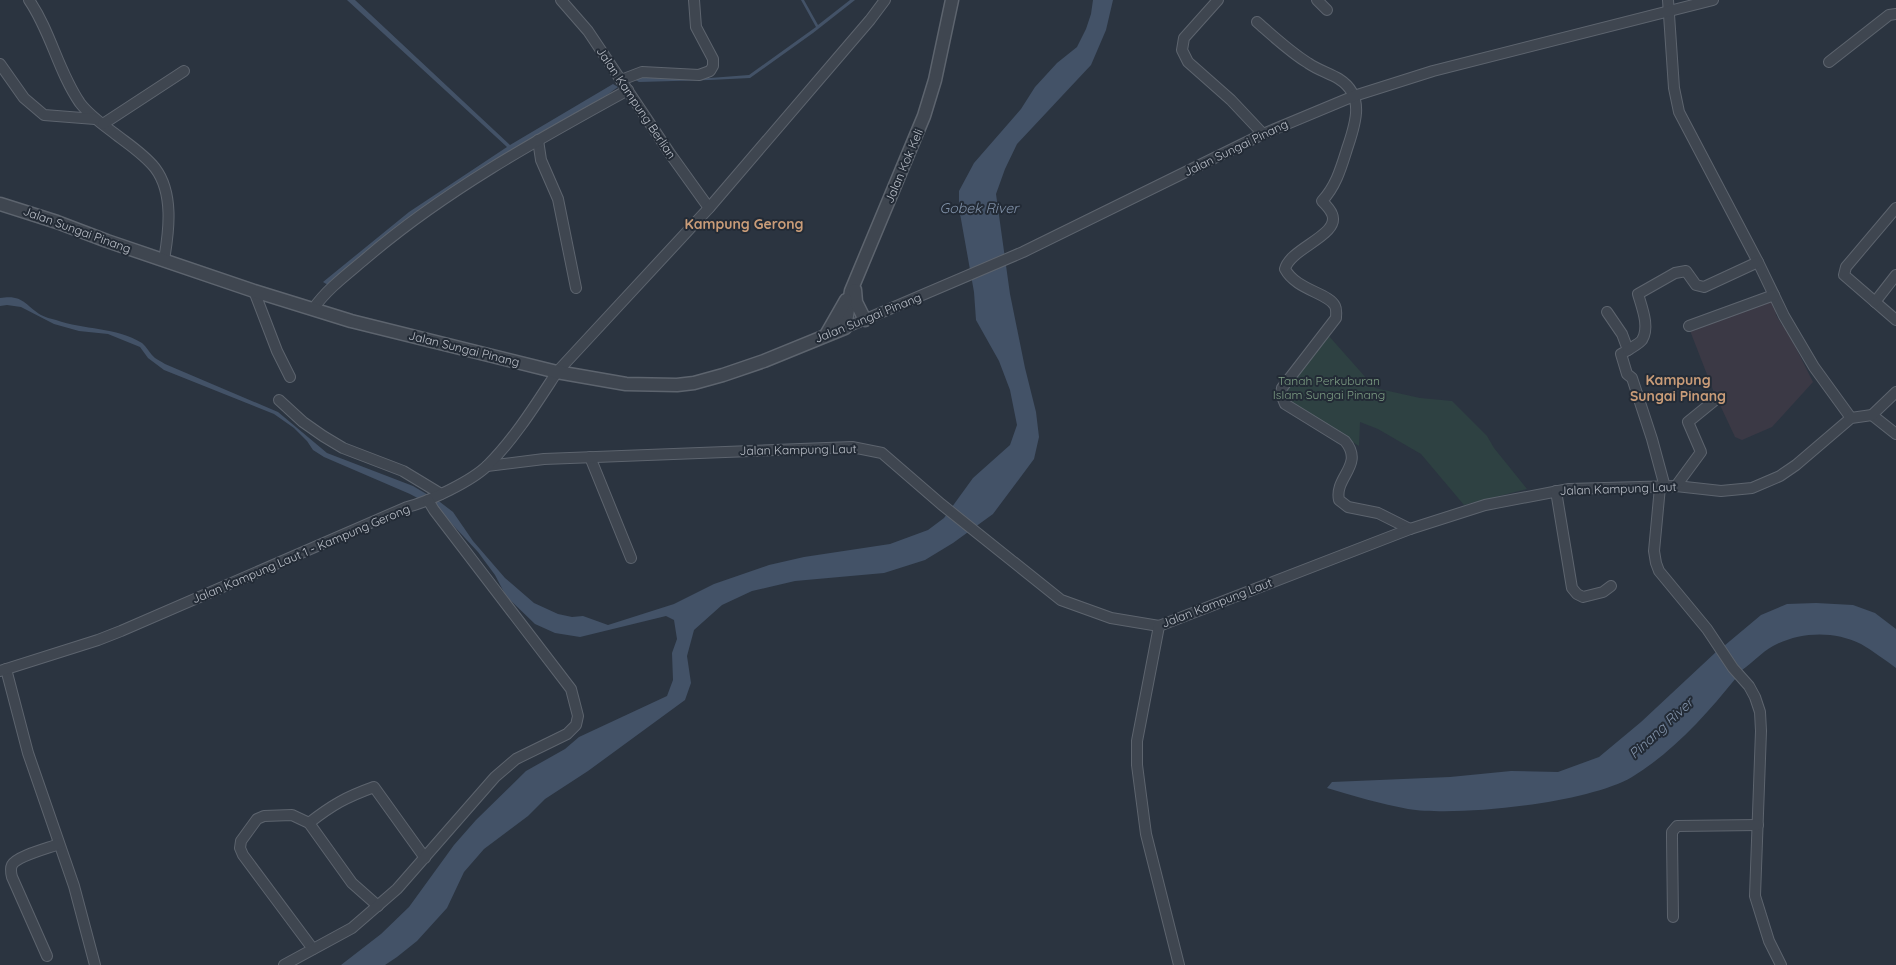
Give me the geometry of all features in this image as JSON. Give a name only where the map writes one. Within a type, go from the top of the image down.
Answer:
[{"type":"street","points":[[29,0],[39,16],[73,92],[84,108],[154,166],[161,178],[167,199],[168,213],[168,234],[164,260]]},
{"type":"street","name":"Jalan Kampung Berlian","points":[[562,0],[588,32],[710,208]]},
{"type":"street","points":[[621,80],[642,72],[699,75],[710,71],[713,66],[713,59],[696,27],[694,0]]},
{"type":"street","name":"Jalan Kampung Laut 1 - Kampung Gerong","points":[[3,670],[106,637],[406,507],[434,497],[487,466],[537,404],[557,372],[710,208],[885,0]]},
{"type":"street","name":"Jalan Kok Keli","points":[[845,328],[853,287],[924,116],[935,80],[952,0]]},
{"type":"street","points":[[1218,0],[1184,38],[1182,50],[1188,62],[1231,100],[1263,134]]},
{"type":"street","points":[[1316,0],[1327,10]]},
{"type":"street","points":[[1668,0],[1674,88],[1679,112],[1774,295],[1814,367],[1851,418],[1872,415],[1896,392]]},
{"type":"street","name":"Jalan Sungai Pinang","points":[[0,204],[254,291],[351,321],[557,372],[626,384],[669,385],[694,383],[764,360],[953,283],[1023,252],[1263,134],[1354,96],[1433,71],[1713,0]]},
{"type":"street","points":[[1829,62],[1889,15],[1896,14]]},
{"type":"street","points":[[1257,22],[1307,63],[1340,79],[1354,96],[1357,120],[1336,180],[1330,192],[1322,200],[1332,213],[1332,227],[1307,245],[1286,264],[1285,269],[1288,275],[1306,289],[1330,300],[1335,305],[1337,311],[1336,318],[1282,388],[1281,394],[1286,404],[1345,441],[1350,447],[1353,460],[1338,494],[1339,500],[1348,506],[1378,513],[1410,528]]},
{"type":"street","points":[[0,64],[24,98],[44,115],[99,122],[184,71]]},
{"type":"street","points":[[313,310],[323,295],[377,248],[436,204],[538,140],[628,90]]},
{"type":"street","points":[[538,140],[541,160],[558,199],[576,288]]},
{"type":"street","points":[[1896,208],[1846,267],[1844,275],[1896,320]]},
{"type":"street","points":[[1758,262],[1704,287],[1696,285],[1686,271],[1675,273],[1638,294],[1645,318],[1644,332],[1641,341],[1621,354],[1627,374],[1632,378],[1667,487],[1654,551],[1656,563],[1660,571],[1749,686],[1760,712],[1761,731],[1755,896],[1769,941],[1781,965]]},
{"type":"street","points":[[1875,302],[1896,275]]},
{"type":"street","points":[[853,287],[856,302],[865,320]]},
{"type":"street","points":[[826,335],[853,287]]},
{"type":"street","points":[[254,291],[277,351],[290,378]]},
{"type":"street","points":[[1689,326],[1774,295]]},
{"type":"street","points":[[1607,312],[1622,334],[1628,350]]},
{"type":"street","points":[[279,400],[303,422],[323,436],[343,448],[403,471],[434,497],[434,510],[571,690],[578,716],[576,725],[567,734],[516,759],[494,777],[397,890],[352,928],[284,965]]},
{"type":"street","points":[[1667,487],[1701,452],[1688,422],[1715,400]]},
{"type":"street","points":[[1872,415],[1896,434]]},
{"type":"street","name":"Jalan Kampung Laut","points":[[487,466],[544,459],[852,447],[882,453],[941,504],[1061,600],[1112,618],[1159,626],[1410,528],[1485,505],[1569,489],[1667,487],[1721,491],[1752,488],[1780,476],[1796,466],[1851,418]]},
{"type":"street","points":[[590,457],[631,558]]},
{"type":"street","points":[[1556,491],[1572,588],[1583,598],[1603,592],[1611,586]]},
{"type":"street","points":[[1159,626],[1137,742],[1137,765],[1146,834],[1178,965]]},
{"type":"street","points":[[3,670],[25,745],[74,886],[95,965]]},
{"type":"street","points":[[310,823],[331,806],[350,795],[374,788],[425,858]]},
{"type":"street","points":[[313,948],[242,856],[241,841],[257,819],[264,816],[292,815],[310,823],[352,883],[378,906]]},
{"type":"street","points":[[1673,917],[1672,832],[1677,826],[1758,825]]},
{"type":"street","points":[[47,956],[12,877],[11,870],[18,860],[59,844]]},
{"type":"shaded area","points":[[1770,299],[1775,307],[1776,315],[1786,328],[1813,382],[1772,427],[1742,440],[1735,437],[1713,390],[1689,328]]},
{"type":"green space","name":"Tanah Perkuburan Islam Sungai Pinang","points":[[1328,335],[1375,388],[1420,398],[1452,401],[1487,436],[1494,448],[1527,489],[1464,505],[1421,454],[1378,429],[1360,422],[1359,446],[1294,406],[1287,396],[1288,384]]},
{"type":"water","points":[[347,0],[355,0],[510,145],[613,84],[618,87],[513,149],[328,285],[323,282],[409,212],[507,147]]},
{"type":"water","points":[[801,0],[804,0],[818,25],[850,0],[855,0],[750,78],[639,82],[634,79],[638,76],[710,78],[749,75],[816,27]]},
{"type":"water","name":"Gobek River","points":[[1093,0],[1113,0],[1106,30],[1091,65],[1017,144],[996,194],[1010,294],[1036,412],[1039,437],[1034,459],[993,514],[953,543],[925,560],[884,573],[795,581],[752,591],[722,605],[694,630],[687,656],[691,683],[685,700],[588,771],[545,799],[528,816],[484,849],[464,872],[447,908],[417,941],[397,957],[385,965],[341,965],[381,934],[409,907],[454,845],[476,820],[526,771],[565,749],[579,737],[667,696],[673,680],[672,653],[677,639],[674,620],[666,616],[580,637],[555,633],[535,624],[506,596],[495,575],[478,552],[438,509],[410,494],[324,457],[313,450],[294,428],[274,414],[164,370],[148,358],[140,347],[108,334],[79,331],[54,324],[21,307],[0,306],[0,298],[19,299],[41,315],[50,319],[111,331],[132,338],[142,343],[155,358],[165,364],[278,412],[327,453],[413,486],[440,502],[453,512],[473,541],[505,578],[534,603],[558,614],[572,617],[583,616],[608,625],[674,604],[714,584],[769,565],[804,557],[890,544],[928,530],[944,518],[973,478],[1010,445],[1017,425],[1010,390],[999,361],[976,320],[974,292],[959,208],[959,191],[974,163],[1021,109],[1035,87],[1057,63],[1077,47],[1086,29]]},
{"type":"water","name":"Pinang River","points":[[1787,604],[1853,605],[1875,613],[1896,629],[1896,668],[1861,644],[1850,639],[1816,634],[1783,641],[1769,648],[1742,670],[1733,659],[1736,678],[1701,719],[1661,756],[1632,777],[1612,786],[1555,801],[1490,809],[1430,811],[1398,807],[1327,788],[1332,782],[1450,777],[1511,771],[1558,772],[1599,757],[1641,722],[1716,652],[1722,659],[1729,653],[1724,646],[1761,615]]},
{"type":"district","name":"Kampung Gerong","points":[[744,224]]},
{"type":"district","name":"Kampung Sungai Pinang","points":[[1678,388]]}]
